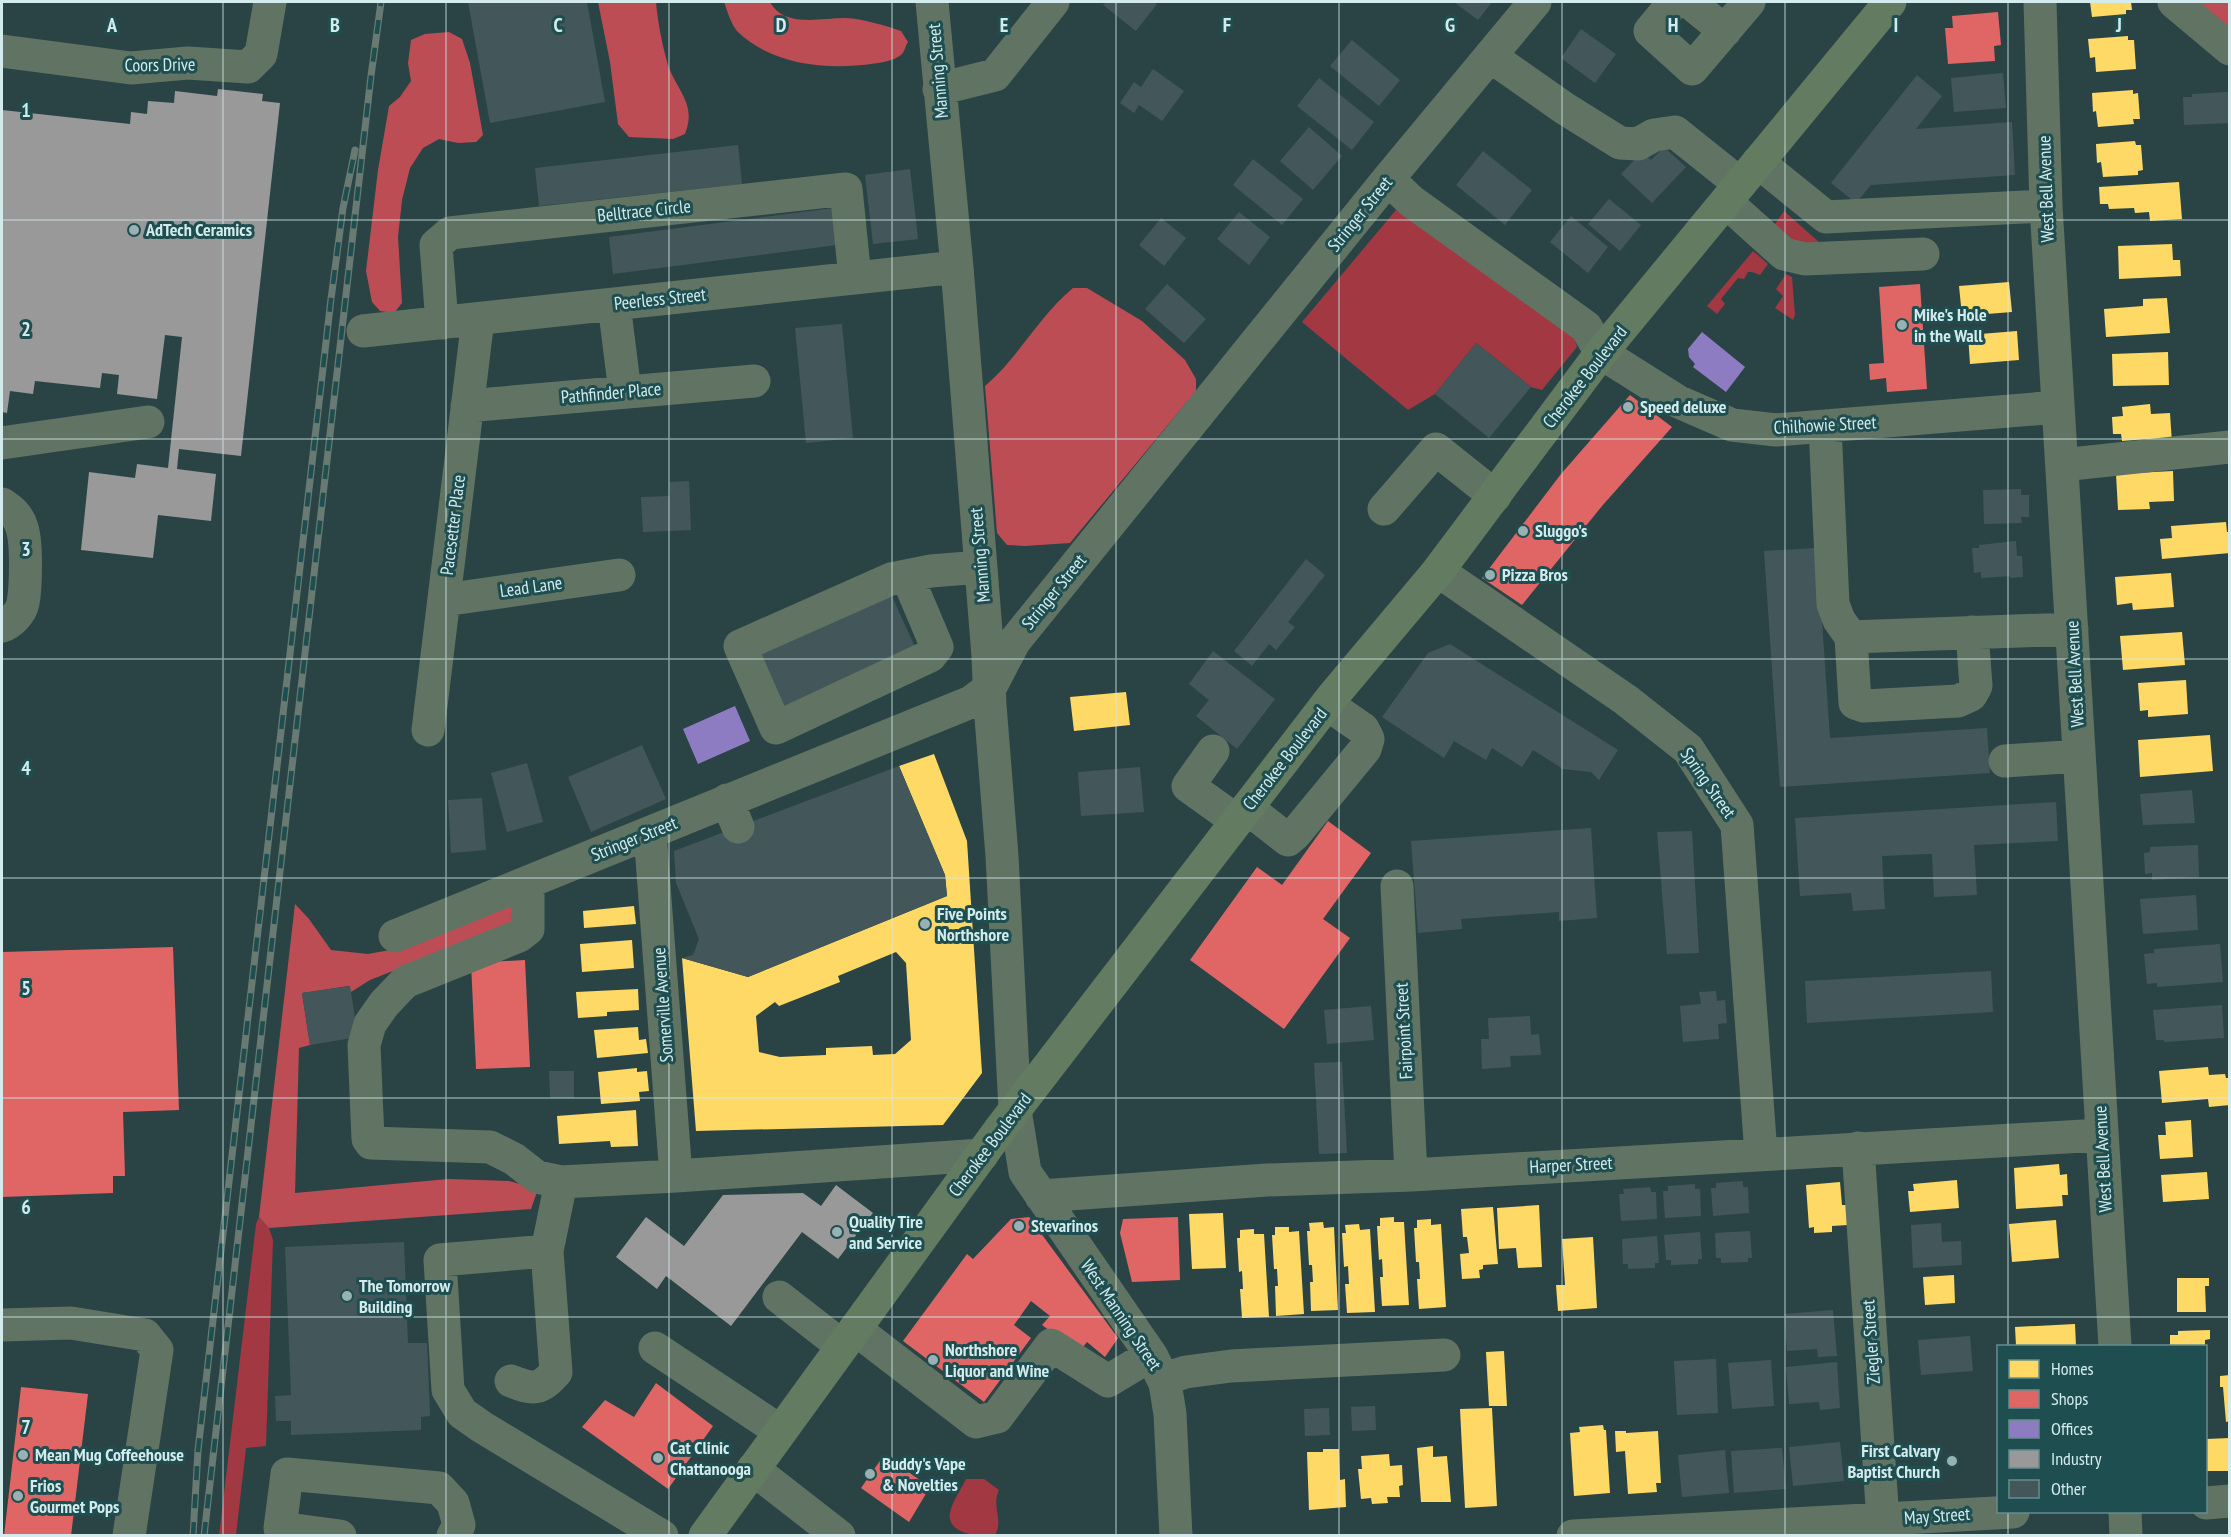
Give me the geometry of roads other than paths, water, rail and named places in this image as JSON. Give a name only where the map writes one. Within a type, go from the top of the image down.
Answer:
[{"type":"main road","name":"Cherokee Boulevard","points":[[705,1536],[1015,1110],[1327,704],[1438,571],[1601,353],[1890,2]]},
{"type":"street","name":"Coors Drive","points":[[2,51],[131,68],[188,63],[248,68],[261,54],[270,2]]},
{"type":"street","name":"Manning Street","points":[[932,2],[957,267],[990,688],[1003,868],[1015,1110]]},
{"type":"street","points":[[939,89],[995,75],[1053,2]]},
{"type":"street","name":"Stringer Street","points":[[395,936],[650,833],[732,814],[971,702],[990,688],[1014,642],[1388,179],[1535,2]]},
{"type":"street","points":[[1674,2],[1650,31],[1692,69],[1749,2]]},
{"type":"street","points":[[1689,2],[1725,31]]},
{"type":"street","name":"West Bell Avenue","points":[[2040,2],[2046,206],[2115,1345]]},
{"type":"street","points":[[2174,2],[2229,49]]},
{"type":"street","points":[[1490,56],[1564,108],[1620,143],[1638,144],[1654,135],[1675,132],[1741,183],[1826,218],[2046,206]]},
{"type":"street","name":"Chilhowie Street","points":[[1388,179],[1411,201],[1586,327],[1601,353],[1679,402],[1732,425],[1776,430],[2058,407]]},
{"type":"street","points":[[1741,183],[1784,254],[1805,259],[1923,254]]},
{"type":"street","name":"Belltrace Circle","points":[[442,323],[436,245],[450,232],[835,190],[846,189],[855,278]]},
{"type":"street","name":"Peerless Street","points":[[363,331],[957,267]]},
{"type":"street","points":[[614,304],[625,392]]},
{"type":"street","name":"Pacesetter Place","points":[[428,730],[478,319]]},
{"type":"street","name":"Pathfinder Place","points":[[467,406],[754,381]]},
{"type":"street","points":[[2,443],[148,422]]},
{"type":"street","points":[[1825,426],[1833,604],[1839,620],[1851,638],[1855,703],[1864,706],[1958,701],[1971,695],[1976,686],[1972,632]]},
{"type":"street","points":[[2062,465],[2229,447]]},
{"type":"street","points":[[1384,509],[1436,449],[1495,496]]},
{"type":"street","points":[[2,504],[15,513],[22,528],[13,558],[23,604],[12,620],[2,626]]},
{"type":"street","points":[[907,576],[937,647],[930,656],[776,728],[740,646],[891,579],[907,576],[980,567]]},
{"type":"street","name":"Spring Street","points":[[1438,571],[1626,700],[1688,749],[1737,825],[1761,1154]]},
{"type":"street","name":"Lead Lane","points":[[444,600],[619,574]]},
{"type":"street","points":[[1851,638],[2072,629]]},
{"type":"street","points":[[1213,751],[1188,786],[1288,840],[1365,750],[1368,739],[1363,729],[1327,704]]},
{"type":"street","points":[[2005,761],[2079,756]]},
{"type":"street","name":"Somerville Avenue","points":[[650,833],[676,1176]]},
{"type":"street","points":[[528,883],[528,929],[519,936],[405,982],[384,1004],[370,1024],[364,1046],[364,1062],[368,1139],[371,1143],[490,1147],[514,1158],[537,1177],[561,1182],[982,1155]]},
{"type":"street","name":"Fairpoint Street","points":[[1397,886],[1411,1175]]},
{"type":"street","name":"West Manning Street","points":[[1015,1110],[1025,1172],[1157,1367],[1170,1414],[1176,1536]]},
{"type":"street","name":"Harper Street","points":[[1041,1196],[1267,1180],[1411,1175],[2101,1135]]},
{"type":"street","name":"Ziegler Street","points":[[1858,1148],[1883,1528]]},
{"type":"street","points":[[511,1381],[528,1388],[544,1386],[556,1372],[546,1251],[561,1182]]},
{"type":"street","points":[[546,1251],[440,1260],[448,1390],[462,1413],[482,1427],[662,1536]]},
{"type":"street","points":[[779,1297],[848,1338],[976,1422],[997,1417],[1051,1345],[1108,1381],[1157,1367],[1186,1372],[1231,1366],[1444,1355]]},
{"type":"street","points":[[2,1325],[71,1323],[145,1335],[157,1350],[129,1536]]},
{"type":"street","points":[[655,1348],[780,1431]]},
{"type":"street","points":[[753,1469],[839,1536]]},
{"type":"street","points":[[340,1536],[280,1528],[288,1474],[439,1488],[453,1503],[459,1525],[453,1536]]},
{"type":"street","points":[[2207,1503],[2229,1501]]},
{"type":"street","name":"May Street","points":[[1573,1536],[1883,1528],[2005,1513]]},
{"type":"street","points":[[2125,1513],[2126,1536]]},
{"type":"railway","points":[[204,1536],[381,2]]},
{"type":"railway","points":[[193,1536],[198,1450],[331,299],[343,208],[355,150]]},
{"type":"place","name":"AdTech Ceramics","points":[[134,230]]},
{"type":"place","name":"Mike's Hole in the Wall","points":[[1902,325]]},
{"type":"place","name":"Speed deluxe","points":[[1628,407]]},
{"type":"place","name":"Sluggo's","points":[[1523,531]]},
{"type":"place","name":"Pizza Bros","points":[[1490,575]]},
{"type":"place","name":"Five Points Northshore","points":[[925,924]]},
{"type":"place","name":"Stevarinos","points":[[1019,1226]]},
{"type":"place","name":"Quality Tire and Service","points":[[837,1232]]},
{"type":"place","name":"The Tomorrow Building","points":[[347,1296]]},
{"type":"place","name":"Northshore Liquor and Wine","points":[[933,1360]]},
{"type":"place","name":"Mean Mug Coffeehouse","points":[[23,1455]]},
{"type":"place","name":"Cat Clinic Chattanooga","points":[[658,1458]]},
{"type":"place","name":"First Calvary Baptist Church","points":[[1952,1461]]},
{"type":"place","name":"Buddy's Vape & Novelties","points":[[870,1474]]},
{"type":"place","name":"Frios Gourmet Pops","points":[[18,1496]]}]
